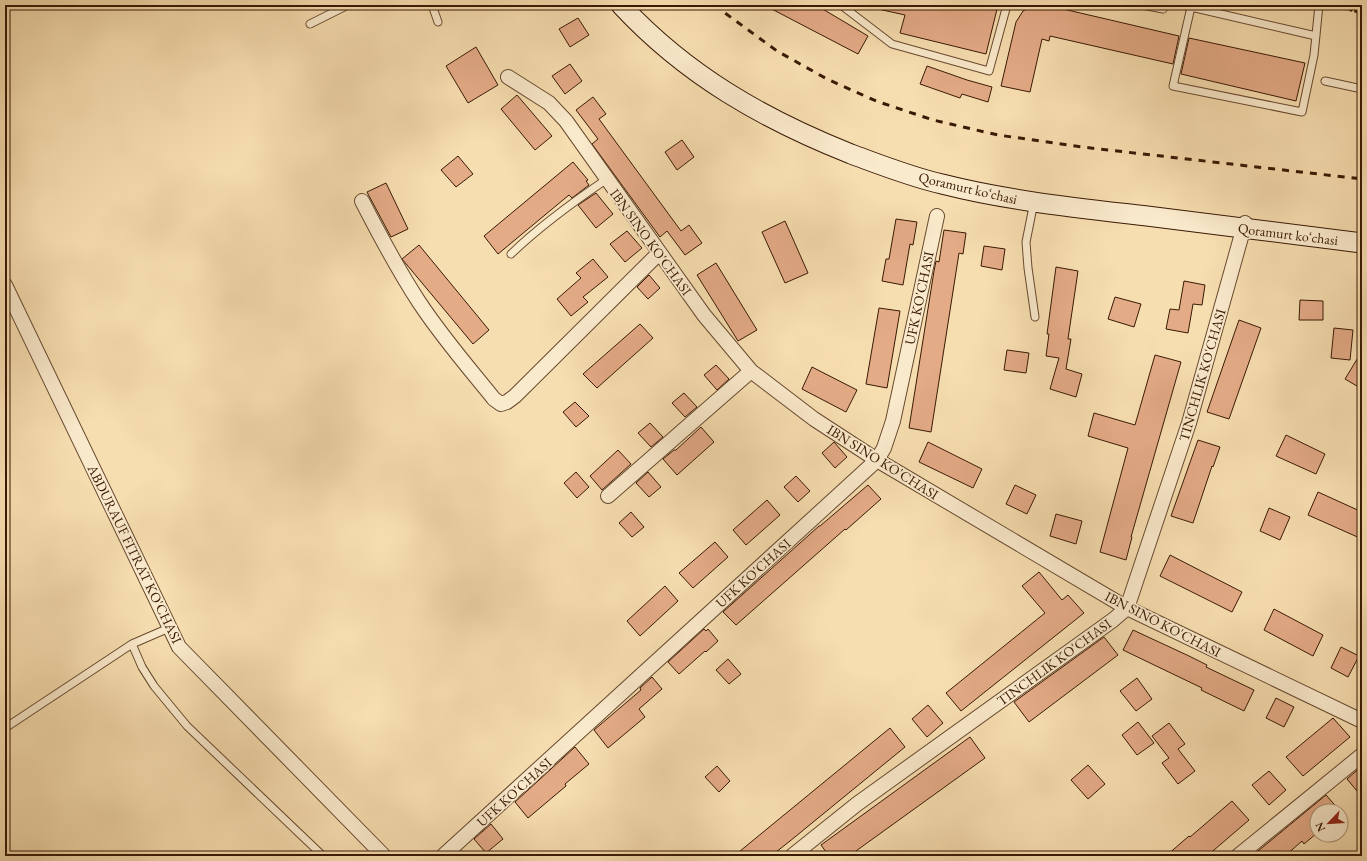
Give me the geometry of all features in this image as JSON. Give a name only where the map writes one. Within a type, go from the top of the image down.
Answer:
[{"type":"main road","name":"Qoramurt koʻchasi","points":[[621,5],[642,27],[700,74],[733,97],[786,127],[908,174],[942,184],[1034,202],[1362,238]]},
{"type":"main road","name":"Qoramurt koʻchasi","points":[[630,5],[648,24],[683,54],[724,84],[792,122],[880,158],[942,177],[1033,195],[1362,243]]},
{"type":"street","name":"IBN SINO KO'CHASI","points":[[508,77],[549,103],[566,121],[704,315],[750,371],[814,419],[877,460],[1127,608],[1362,721]]},
{"type":"street","points":[[362,201],[393,260],[420,304],[443,336],[494,399],[501,404],[507,402],[515,396],[659,253]]},
{"type":"street","name":"UFK KO'CHASI","points":[[443,856],[877,460],[884,448],[893,421],[937,216]]},
{"type":"street","name":"TINCHLIK KO'CHASI","points":[[792,856],[857,804],[1113,620],[1127,608],[1189,423],[1244,225]]},
{"type":"street","name":"ABDURAUF FITRAT KO'CHASI","points":[[5,285],[179,647],[384,856]]},
{"type":"street","points":[[608,496],[750,371]]},
{"type":"street","points":[[1238,856],[1362,755]]},
{"type":"lane","points":[[310,24],[348,5]]},
{"type":"lane","points":[[432,5],[438,22]]},
{"type":"lane","points":[[841,5],[892,44],[989,71],[1007,5]]},
{"type":"lane","points":[[1142,5],[1163,9]]},
{"type":"lane","points":[[1316,36],[1191,7],[1173,86],[1302,112],[1314,55],[1316,36],[1319,5]]},
{"type":"lane","points":[[1325,81],[1362,89]]},
{"type":"lane","points":[[511,254],[562,210],[607,179]]},
{"type":"lane","points":[[1034,202],[1026,242],[1035,317]]},
{"type":"lane","points":[[5,728],[132,644],[169,628]]},
{"type":"lane","points":[[132,644],[146,673],[187,726],[323,856]]},
{"type":"path","points":[[1330,5],[1362,13]]},
{"type":"building","points":[[764,5],[816,5],[868,36],[858,54]]},
{"type":"building","points":[[879,5],[938,5],[950,8],[950,5],[998,5],[986,54],[900,33],[905,15],[878,9]]},
{"type":"building","points":[[1034,5],[1046,5],[1179,36],[1173,64],[1050,36],[1049,41],[1042,39],[1030,92],[1001,86],[1016,22],[1023,11]]},
{"type":"building","points":[[578,18],[589,35],[570,47],[559,29]]},
{"type":"building","points":[[1189,38],[1305,63],[1296,101],[1181,74]]},
{"type":"building","points":[[476,47],[498,85],[468,103],[446,66]]},
{"type":"building","points":[[570,64],[582,81],[565,94],[552,76]]},
{"type":"building","points":[[927,66],[992,87],[988,102],[962,94],[960,98],[920,84]]},
{"type":"building","points":[[517,95],[552,136],[535,150],[501,109]]},
{"type":"building","points":[[593,97],[606,114],[599,119],[681,231],[689,225],[702,243],[685,255],[667,231],[660,237],[592,144],[598,139],[576,110]]},
{"type":"building","points":[[682,140],[694,157],[677,170],[665,152]]},
{"type":"building","points":[[458,156],[473,174],[456,187],[441,170]]},
{"type":"building","points":[[573,162],[588,180],[586,181],[589,185],[572,198],[569,195],[498,254],[484,236]]},
{"type":"building","points":[[386,183],[408,229],[391,237],[367,192]]},
{"type":"building","points":[[596,193],[613,214],[596,228],[578,205]]},
{"type":"building","points":[[896,219],[917,222],[913,245],[910,244],[903,285],[882,281],[886,259],[889,259]]},
{"type":"building","points":[[785,221],[808,273],[785,283],[762,232]]},
{"type":"building","points":[[944,230],[966,233],[963,254],[959,253],[931,432],[909,428],[934,271],[936,261],[939,262]]},
{"type":"building","points":[[627,231],[642,248],[625,262],[610,244]]},
{"type":"building","points":[[419,245],[489,330],[473,344],[402,259]]},
{"type":"building","points":[[984,246],[1005,249],[1002,270],[981,266]]},
{"type":"building","points":[[593,259],[608,277],[583,297],[588,302],[571,316],[557,299],[581,278],[576,273]]},
{"type":"building","points":[[716,263],[757,330],[738,341],[697,275]]},
{"type":"building","points":[[1056,267],[1078,271],[1068,339],[1071,339],[1066,369],[1082,374],[1076,397],[1050,389],[1059,358],[1046,356],[1049,334],[1047,334]]},
{"type":"building","points":[[649,275],[660,288],[648,299],[637,287]]},
{"type":"building","points":[[1184,281],[1205,285],[1202,305],[1193,304],[1188,333],[1166,329],[1170,309],[1179,310]]},
{"type":"building","points":[[1115,297],[1141,304],[1134,327],[1108,319]]},
{"type":"building","points":[[1300,300],[1323,301],[1323,320],[1299,320]]},
{"type":"building","points":[[879,308],[900,311],[887,388],[866,384]]},
{"type":"building","points":[[1239,320],[1261,328],[1229,419],[1207,412]]},
{"type":"building","points":[[640,324],[653,338],[597,388],[583,374]]},
{"type":"building","points":[[1334,328],[1353,330],[1350,360],[1331,358]]},
{"type":"building","points":[[1007,350],[1029,353],[1026,373],[1004,370]]},
{"type":"building","points":[[1362,351],[1362,389],[1345,379]]},
{"type":"building","points":[[1155,355],[1181,362],[1131,537],[1126,560],[1100,552],[1128,448],[1088,436],[1094,413],[1135,425]]},
{"type":"building","points":[[716,365],[729,379],[717,390],[704,375]]},
{"type":"building","points":[[812,367],[857,390],[846,412],[802,389]]},
{"type":"building","points":[[684,393],[697,407],[685,417],[672,403]]},
{"type":"building","points":[[575,402],[589,416],[576,427],[563,412]]},
{"type":"building","points":[[650,423],[663,437],[651,447],[638,433]]},
{"type":"building","points":[[701,427],[714,442],[677,475],[663,459],[676,450]]},
{"type":"building","points":[[1286,435],[1325,454],[1316,474],[1276,456]]},
{"type":"building","points":[[1198,440],[1220,447],[1193,523],[1171,516]]},
{"type":"building","points":[[834,442],[847,457],[835,468],[822,453]]},
{"type":"building","points":[[928,442],[982,469],[973,488],[919,462]]},
{"type":"building","points":[[618,450],[631,464],[602,490],[590,476]]},
{"type":"building","points":[[576,472],[589,487],[577,498],[564,483]]},
{"type":"building","points":[[648,472],[661,487],[649,497],[636,483]]},
{"type":"building","points":[[796,476],[810,491],[798,502],[784,487]]},
{"type":"building","points":[[868,485],[881,499],[846,530],[845,529],[736,625],[723,612],[819,526]]},
{"type":"building","points":[[1015,485],[1036,495],[1027,514],[1006,504]]},
{"type":"building","points":[[1318,492],[1362,512],[1362,539],[1308,515]]},
{"type":"building","points":[[767,500],[780,515],[746,545],[733,530]]},
{"type":"building","points":[[1269,508],[1290,517],[1280,540],[1260,531]]},
{"type":"building","points":[[631,512],[644,527],[632,537],[619,523]]},
{"type":"building","points":[[1056,514],[1082,521],[1076,544],[1050,536]]},
{"type":"building","points":[[715,542],[728,557],[693,588],[679,573]]},
{"type":"building","points":[[1170,555],[1242,592],[1232,612],[1160,576]]},
{"type":"building","points":[[1039,572],[1062,600],[1068,595],[1084,613],[961,711],[946,693],[1045,613],[1022,586]]},
{"type":"building","points":[[665,586],[678,601],[640,636],[627,621]]},
{"type":"building","points":[[1274,609],[1323,635],[1313,656],[1264,630]]},
{"type":"building","points":[[704,629],[706,631],[708,629],[718,641],[679,674],[668,662]]},
{"type":"building","points":[[1133,630],[1189,656],[1207,665],[1206,667],[1254,690],[1244,711],[1201,690],[1202,688],[1123,650]]},
{"type":"building","points":[[1104,637],[1118,655],[1029,722],[1014,702]]},
{"type":"building","points":[[1341,647],[1359,656],[1348,677],[1331,668]]},
{"type":"building","points":[[728,659],[741,674],[729,684],[716,670]]},
{"type":"building","points":[[652,677],[662,689],[639,709],[645,717],[608,748],[594,730],[641,690],[640,688]]},
{"type":"building","points":[[1137,678],[1152,699],[1136,711],[1120,691]]},
{"type":"building","points":[[1276,698],[1294,707],[1284,727],[1266,718]]},
{"type":"building","points":[[928,705],[943,723],[927,737],[912,719]]},
{"type":"building","points":[[1333,718],[1350,737],[1303,776],[1286,757]]},
{"type":"building","points":[[1138,722],[1154,743],[1137,755],[1122,735]]},
{"type":"building","points":[[1169,723],[1185,744],[1178,749],[1195,771],[1178,784],[1162,763],[1169,758],[1152,736]]},
{"type":"building","points":[[890,728],[905,747],[771,856],[734,856]]},
{"type":"building","points":[[970,737],[985,758],[849,856],[829,856],[821,845]]},
{"type":"building","points":[[575,747],[589,764],[565,784],[566,786],[528,818],[515,802]]},
{"type":"building","points":[[1088,765],[1105,784],[1088,799],[1071,780]]},
{"type":"building","points":[[717,766],[730,781],[719,792],[705,777]]},
{"type":"building","points":[[1362,766],[1362,797],[1347,779]]},
{"type":"building","points":[[1269,771],[1286,790],[1269,805],[1252,785]]},
{"type":"building","points":[[1326,795],[1333,803],[1316,803]]},
{"type":"building","points":[[1232,801],[1249,820],[1207,856],[1166,856],[1189,836],[1190,837]]},
{"type":"building","points":[[1309,809],[1309,840],[1304,844],[1302,841],[1285,856],[1252,856]]},
{"type":"building","points":[[491,824],[503,839],[486,853],[474,839]]},
{"type":"railway","points":[[714,5],[777,51],[827,79],[876,101],[933,120],[998,135],[1082,147],[1362,179]]}]
